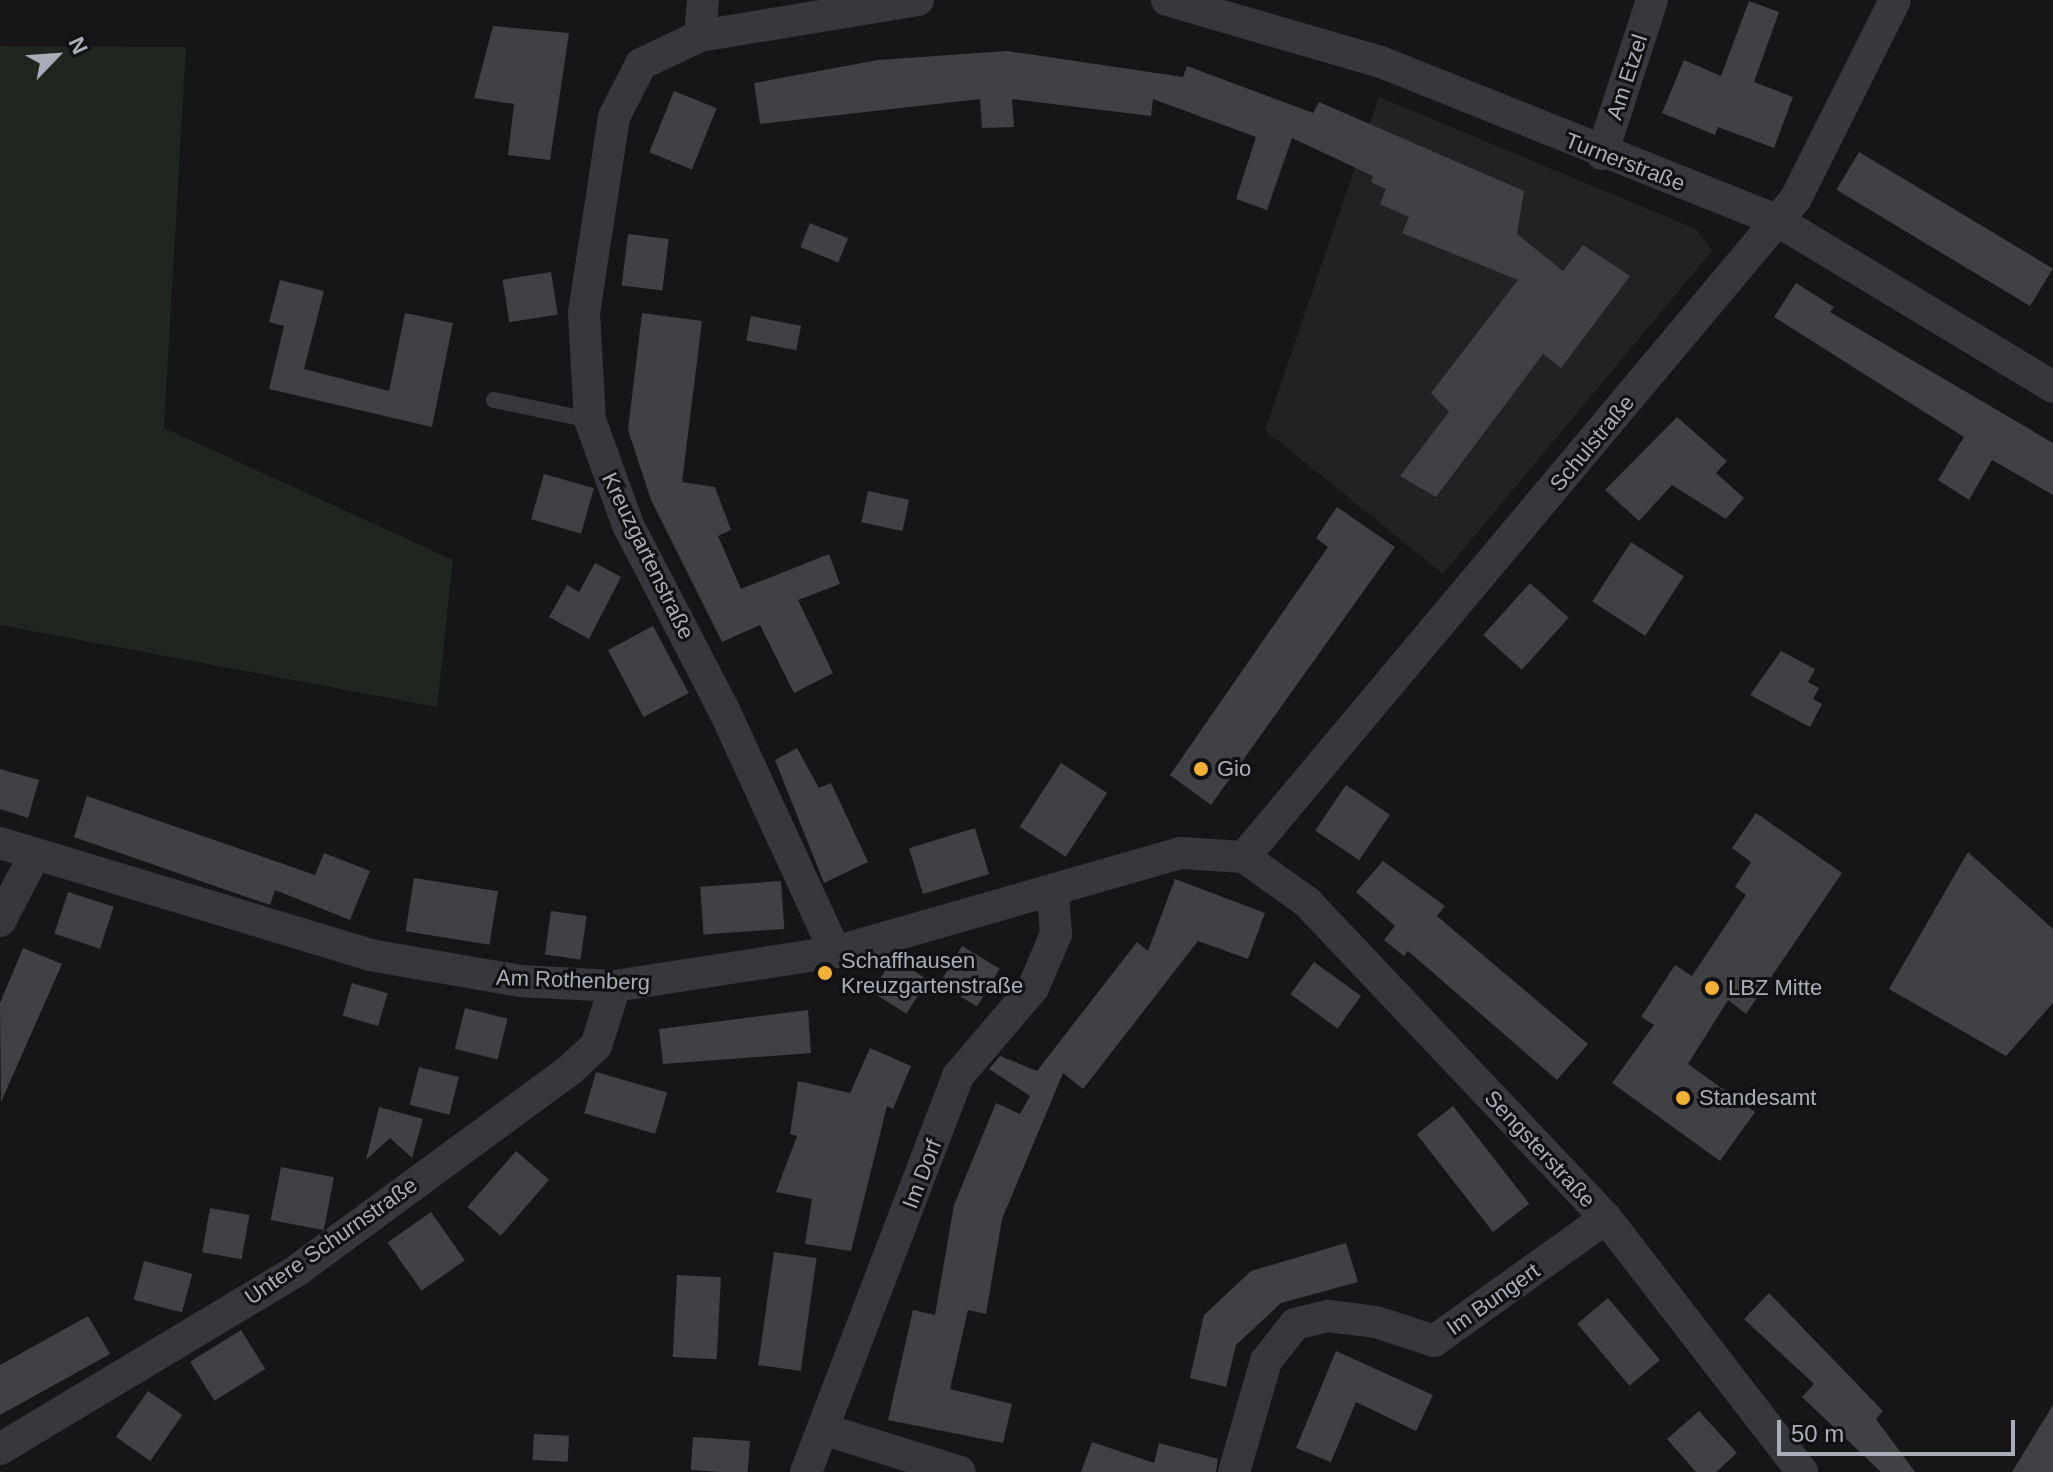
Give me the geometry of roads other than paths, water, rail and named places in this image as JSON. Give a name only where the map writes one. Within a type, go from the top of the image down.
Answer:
[{"type":"street","points":[[703,0],[700,36],[918,0]]},
{"type":"street","name":"Turnerstraße","points":[[1167,0],[1253,11],[1602,154],[1778,221],[2053,387]]},
{"type":"street","name":"Am Etzel","points":[[1602,154],[1652,0]]},
{"type":"street","name":"Schulstraße","points":[[1244,857],[1778,221],[1814,165],[1895,0]]},
{"type":"street","name":"Kreuzgartenstraße","points":[[700,36],[641,64],[614,117],[584,313],[590,420],[628,525],[723,708],[835,952]]},
{"type":"street","name":"Am Rothenberg","points":[[0,843],[370,955],[520,981],[615,986],[835,952],[1053,893],[1180,853],[1244,857]]},
{"type":"street","points":[[0,921],[35,854]]},
{"type":"street","name":"Sengsterstraße","points":[[1244,857],[1307,902],[1606,1218],[1802,1472]]},
{"type":"street","name":"Im Dorf","points":[[806,1472],[826,1430],[958,1076],[1033,988],[1056,934],[1053,893]]},
{"type":"street","name":"Untere Schurnstraße","points":[[0,1449],[299,1269],[571,1069],[596,1046],[615,986]]},
{"type":"street","name":"Im Bungert","points":[[1234,1472],[1266,1361],[1295,1324],[1328,1316],[1376,1322],[1434,1341],[1606,1218]]},
{"type":"street","points":[[826,1430],[960,1472]]},
{"type":"lane","points":[[494,400],[590,420]]},
{"type":"place","name":"Gio","points":[[1201,769]]},
{"type":"place","name":"Schaffhausen Kreuzgartenstraße","points":[[825,973]]},
{"type":"place","name":"LBZ Mitte","points":[[1712,988]]},
{"type":"place","name":"Standesamt","points":[[1683,1098]]}]
